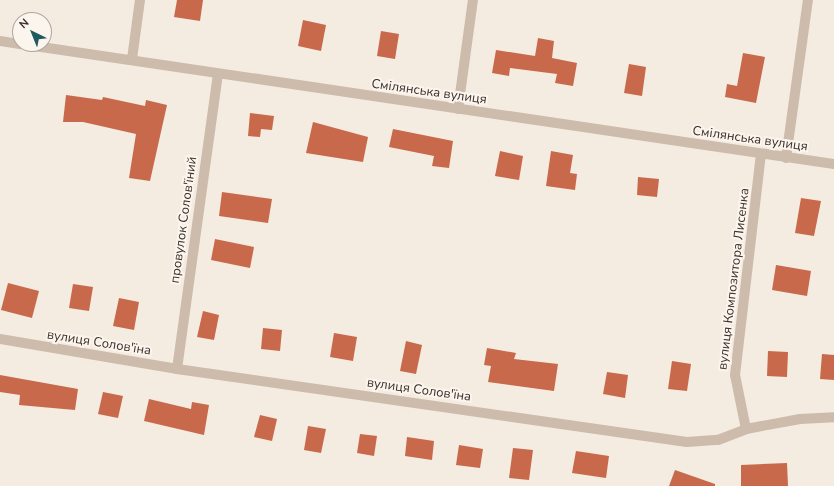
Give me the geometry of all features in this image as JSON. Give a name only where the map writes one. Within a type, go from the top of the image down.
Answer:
[{"type":"street","points":[[132,60],[140,0]]},
{"type":"street","points":[[458,109],[473,0]]},
{"type":"street","points":[[786,158],[808,0]]},
{"type":"street","name":"Смілянська вулиця","points":[[0,41],[12,43]]},
{"type":"street","name":"Смілянська вулиця","points":[[52,48],[132,60],[218,75],[458,109],[761,155],[834,164]]},
{"type":"street","name":"провулок Солов'їний","points":[[177,369],[218,75]]},
{"type":"street","name":"вулиця Композитора Лисенка","points":[[746,429],[735,375],[761,155]]},
{"type":"street","name":"вулиця Солов'їна","points":[[0,340],[177,369],[687,442],[718,440],[746,429],[834,417]]},
{"type":"building","points":[[177,0],[203,0],[200,21],[174,17]]},
{"type":"building","points":[[303,20],[326,25],[321,51],[298,46]]},
{"type":"building","points":[[381,31],[399,34],[395,59],[377,56]]},
{"type":"building","points":[[538,38],[554,41],[552,58],[577,63],[573,86],[555,83],[557,74],[510,68],[509,76],[492,73],[496,50],[535,56]]},
{"type":"building","points":[[743,53],[765,57],[756,103],[725,97],[727,84],[737,86]]},
{"type":"building","points":[[629,64],[646,67],[642,96],[624,93]]},
{"type":"building","points":[[66,95],[102,100],[103,97],[145,106],[146,100],[167,105],[150,181],[129,178],[136,134],[83,122],[63,122]]},
{"type":"building","points":[[250,113],[274,116],[272,130],[261,129],[260,137],[248,136]]},
{"type":"building","points":[[313,122],[368,137],[363,162],[306,153]]},
{"type":"building","points":[[393,129],[453,141],[449,168],[432,166],[434,156],[389,147]]},
{"type":"building","points":[[500,151],[523,156],[519,180],[495,176]]},
{"type":"building","points":[[551,151],[573,155],[570,173],[577,174],[575,190],[546,186]]},
{"type":"building","points":[[638,177],[659,179],[657,197],[637,195]]},
{"type":"building","points":[[222,192],[272,199],[268,223],[219,216]]},
{"type":"building","points":[[801,198],[821,201],[814,236],[795,233]]},
{"type":"building","points":[[215,239],[254,247],[250,268],[211,260]]},
{"type":"building","points":[[776,265],[811,271],[807,296],[772,290]]},
{"type":"building","points":[[8,283],[39,291],[32,318],[1,310]]},
{"type":"building","points":[[73,284],[93,287],[89,311],[69,308]]},
{"type":"building","points":[[119,298],[139,302],[134,330],[113,326]]},
{"type":"building","points":[[203,311],[219,315],[214,340],[197,337]]},
{"type":"building","points":[[263,328],[282,330],[280,351],[261,349]]},
{"type":"building","points":[[334,333],[357,337],[353,361],[330,357]]},
{"type":"building","points":[[406,341],[422,345],[416,374],[400,371]]},
{"type":"building","points":[[487,348],[516,353],[514,359],[558,364],[554,391],[488,382],[491,366],[484,365]]},
{"type":"building","points":[[768,351],[788,352],[787,377],[767,376]]},
{"type":"building","points":[[822,354],[834,355],[834,380],[820,379]]},
{"type":"building","points":[[672,361],[691,364],[687,391],[668,389]]},
{"type":"building","points":[[607,372],[628,375],[625,398],[603,394]]},
{"type":"building","points":[[0,375],[78,389],[75,410],[19,405],[20,395],[0,392]]},
{"type":"building","points":[[103,392],[123,396],[118,418],[98,414]]},
{"type":"building","points":[[149,399],[191,409],[192,402],[209,405],[204,435],[144,421]]},
{"type":"building","points":[[260,415],[277,419],[272,441],[254,437]]},
{"type":"building","points":[[308,426],[326,429],[321,453],[304,450]]},
{"type":"building","points":[[360,434],[377,436],[374,456],[357,453]]},
{"type":"building","points":[[407,437],[434,441],[432,460],[405,456]]},
{"type":"building","points":[[459,445],[483,449],[480,468],[456,465]]},
{"type":"building","points":[[513,448],[533,450],[529,480],[509,478]]},
{"type":"building","points":[[576,451],[609,456],[606,478],[572,473]]},
{"type":"building","points":[[787,463],[788,486],[741,486],[741,465]]},
{"type":"building","points":[[675,470],[715,484],[715,486],[669,486]]}]
